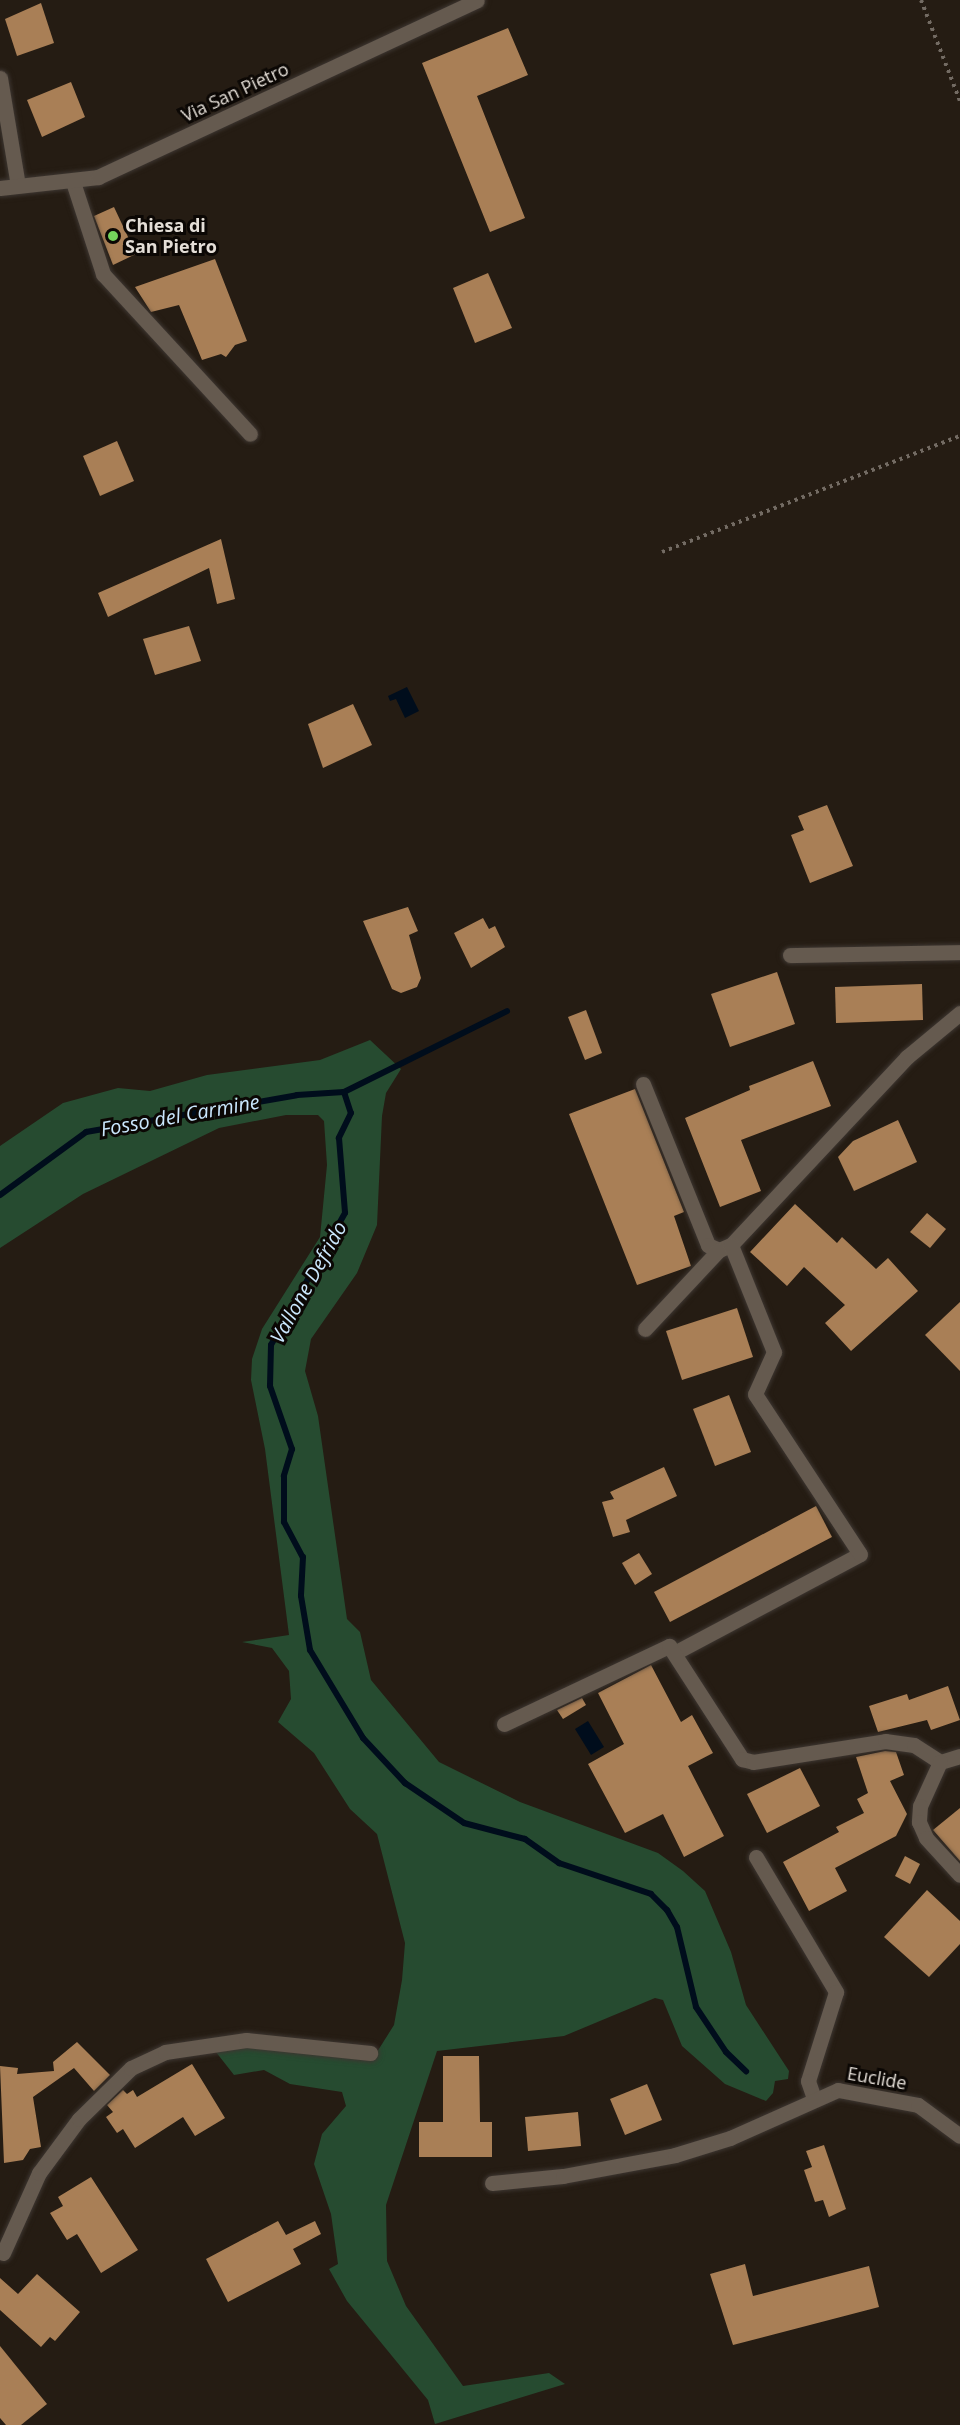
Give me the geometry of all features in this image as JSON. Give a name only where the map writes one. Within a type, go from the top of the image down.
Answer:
[{"type":"street","name":"Via San Pietro","points":[[0,188],[73,182],[124,166],[477,0]]},
{"type":"street","points":[[0,78],[18,186]]},
{"type":"street","points":[[73,182],[103,274],[250,434]]},
{"type":"street","points":[[790,955],[960,952]]},
{"type":"street","points":[[645,1329],[907,1057],[960,1013]]},
{"type":"street","points":[[643,1084],[708,1245],[725,1248]]},
{"type":"street","points":[[676,1652],[860,1554],[755,1394],[774,1352],[725,1248]]},
{"type":"street","points":[[504,1724],[661,1647],[669,1646],[676,1652],[742,1759],[753,1762],[885,1741],[914,1745],[940,1762]]},
{"type":"street","points":[[960,1756],[940,1762],[920,1806],[919,1822],[926,1838],[960,1875]]},
{"type":"street","points":[[756,1857],[837,1992],[808,2081],[814,2097]]},
{"type":"street","points":[[1,2250],[39,2173],[79,2119],[131,2068],[165,2052],[246,2040],[370,2053]]},
{"type":"street","name":"Euclide","points":[[492,2183],[563,2176],[675,2155],[730,2138],[814,2097],[838,2090],[899,2099],[918,2105],[960,2136]]},
{"type":"path","points":[[921,0],[960,101]]},
{"type":"path","points":[[662,552],[960,435]]},
{"type":"green space","points":[[370,1040],[401,1069],[386,1093],[382,1116],[377,1225],[357,1273],[311,1339],[305,1371],[318,1416],[347,1619],[360,1632],[371,1680],[439,1762],[520,1802],[658,1853],[705,1891],[731,1952],[746,2005],[789,2071],[788,2079],[775,2081],[773,2093],[766,2101],[725,2084],[682,2046],[663,2000],[655,1998],[564,2036],[437,2051],[386,2205],[387,2261],[406,2306],[463,2386],[549,2373],[565,2384],[435,2424],[428,2400],[347,2301],[329,2269],[338,2264],[331,2214],[314,2164],[322,2134],[346,2106],[342,2092],[290,2084],[264,2070],[234,2075],[212,2047],[237,2044],[377,2052],[394,2025],[402,1980],[405,1943],[377,1834],[350,1809],[314,1753],[278,1722],[291,1699],[289,1671],[272,1648],[242,1642],[289,1635],[265,1449],[251,1380],[252,1359],[262,1329],[320,1237],[327,1165],[324,1121],[318,1115],[286,1115],[219,1128],[83,1194],[0,1248],[0,1146],[63,1103],[118,1088],[150,1091],[207,1075],[320,1060]]},
{"type":"water","points":[[407,687],[419,711],[405,718],[396,699],[390,701],[388,696]]},
{"type":"water","points":[[588,1721],[604,1747],[591,1755],[575,1729]]},
{"type":"building","points":[[41,3],[54,43],[17,56],[5,19]]},
{"type":"building","points":[[508,28],[528,75],[477,96],[525,218],[490,232],[422,63]]},
{"type":"building","points":[[71,82],[85,117],[42,137],[27,100]]},
{"type":"building","name":"Chiesa di San Pietro","points":[[114,207],[136,254],[113,265],[94,216]]},
{"type":"building","points":[[215,259],[247,341],[235,345],[226,357],[221,354],[202,360],[179,305],[151,312],[135,287]]},
{"type":"building","points":[[488,273],[512,328],[475,343],[453,288]]},
{"type":"building","points":[[117,441],[134,481],[100,496],[83,456]]},
{"type":"building","points":[[221,539],[235,599],[217,604],[209,568],[108,617],[98,593]]},
{"type":"building","points":[[189,626],[201,661],[155,675],[143,639]]},
{"type":"building","points":[[353,704],[372,745],[323,768],[308,724]]},
{"type":"building","points":[[827,805],[853,866],[810,883],[791,835],[804,830],[798,816]]},
{"type":"building","points":[[408,907],[418,931],[409,935],[421,978],[417,987],[401,993],[392,989],[363,921]]},
{"type":"building","points":[[483,918],[489,929],[495,926],[505,947],[471,968],[454,933]]},
{"type":"building","points":[[777,972],[795,1024],[730,1047],[711,994]]},
{"type":"building","points":[[922,984],[923,1020],[836,1023],[835,987]]},
{"type":"building","points":[[586,1010],[602,1053],[585,1060],[568,1017]]},
{"type":"building","points":[[813,1061],[831,1106],[741,1140],[761,1191],[720,1207],[685,1118],[750,1090],[749,1086]]},
{"type":"building","points":[[635,1089],[684,1212],[674,1216],[691,1266],[637,1285],[569,1114]]},
{"type":"building","points":[[898,1120],[917,1162],[854,1191],[838,1157],[853,1141]]},
{"type":"building","points":[[795,1204],[837,1243],[842,1237],[876,1269],[888,1258],[918,1291],[851,1351],[825,1323],[845,1305],[804,1267],[787,1286],[750,1252]]},
{"type":"building","points":[[927,1213],[946,1229],[930,1248],[910,1232]]},
{"type":"building","points":[[960,1302],[960,1371],[925,1335]]},
{"type":"building","points":[[737,1308],[753,1357],[682,1380],[666,1331]]},
{"type":"building","points":[[729,1395],[751,1452],[715,1466],[693,1409]]},
{"type":"building","points":[[664,1467],[677,1496],[626,1520],[630,1532],[613,1537],[602,1502],[614,1499],[610,1492]]},
{"type":"building","points":[[816,1506],[832,1537],[670,1622],[654,1592]]},
{"type":"building","points":[[639,1553],[652,1574],[635,1585],[622,1563]]},
{"type":"building","points":[[651,1665],[681,1722],[692,1715],[713,1753],[688,1766],[724,1836],[684,1857],[663,1814],[625,1833],[588,1764],[624,1744],[598,1693]]},
{"type":"building","points":[[948,1686],[960,1720],[931,1730],[927,1720],[878,1732],[869,1706],[907,1694],[909,1700]]},
{"type":"building","points":[[582,1698],[586,1705],[563,1719],[557,1710]]},
{"type":"building","points":[[885,1751],[896,1752],[904,1775],[890,1781],[907,1814],[896,1836],[835,1868],[847,1891],[809,1911],[783,1862],[839,1832],[836,1827],[864,1813],[857,1799],[868,1793],[856,1757]]},
{"type":"building","points":[[800,1768],[820,1806],[767,1833],[747,1794]]},
{"type":"building","points":[[960,1808],[960,1861],[933,1830]]},
{"type":"building","points":[[905,1856],[920,1864],[910,1884],[895,1876]]},
{"type":"building","points":[[927,1890],[960,1921],[960,1944],[929,1977],[884,1937]]},
{"type":"building","points":[[77,2042],[110,2075],[94,2091],[74,2068],[33,2097],[41,2147],[30,2149],[23,2160],[4,2163],[0,2066],[18,2068],[17,2074],[54,2071],[53,2062]]},
{"type":"building","points":[[443,2056],[479,2056],[480,2122],[492,2122],[492,2157],[419,2157],[419,2122],[443,2122]]},
{"type":"building","points":[[192,2064],[225,2118],[195,2136],[183,2117],[135,2148],[123,2129],[117,2133],[106,2117],[113,2112],[107,2105],[123,2090],[127,2094],[133,2090],[137,2097]]},
{"type":"building","points":[[647,2084],[662,2120],[625,2135],[610,2099]]},
{"type":"building","points":[[578,2112],[581,2146],[528,2151],[525,2117]]},
{"type":"building","points":[[824,2145],[846,2209],[829,2217],[823,2200],[815,2202],[804,2170],[812,2167],[806,2151]]},
{"type":"building","points":[[91,2177],[138,2250],[101,2273],[77,2234],[67,2240],[50,2213],[63,2206],[58,2197]]},
{"type":"building","points":[[278,2221],[286,2235],[315,2221],[321,2234],[293,2249],[301,2264],[228,2302],[206,2259]]},
{"type":"building","points":[[745,2264],[753,2296],[869,2266],[879,2307],[733,2345],[710,2274]]},
{"type":"building","points":[[37,2274],[80,2312],[55,2341],[50,2337],[41,2347],[0,2310],[0,2278],[18,2294]]},
{"type":"building","points":[[0,2346],[47,2404],[21,2425],[6,2425],[0,2418]]},
{"type":"waterway","name":"Fosso del Carmine","points":[[0,1195],[86,1132],[297,1095],[344,1092],[507,1011]]},
{"type":"waterway","name":"Vallone Defrido","points":[[344,1092],[351,1113],[339,1138],[345,1213],[271,1345],[270,1386],[292,1449],[284,1476],[284,1522],[303,1557],[301,1596],[310,1650],[363,1738],[405,1783],[464,1823],[525,1839],[559,1863],[651,1894],[667,1910],[677,1927],[696,2007],[726,2052],[746,2071]]},
{"type":"place","name":"Chiesa di San Pietro","points":[[113,236]]}]
